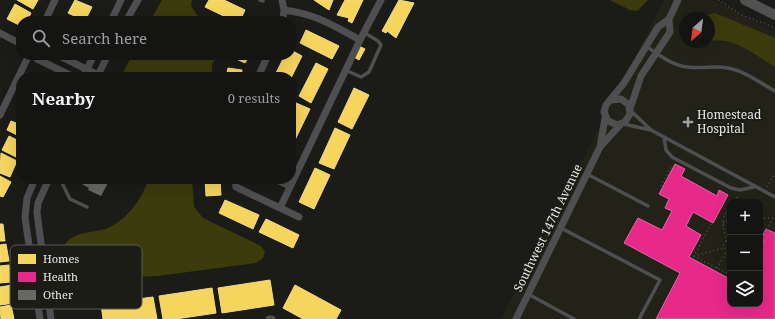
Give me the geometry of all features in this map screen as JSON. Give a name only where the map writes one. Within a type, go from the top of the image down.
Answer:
[{"type":"main road","points":[[745,0],[775,15]]},
{"type":"street","points":[[47,16],[55,0]]},
{"type":"street","points":[[113,16],[121,0]]},
{"type":"street","points":[[129,16],[138,0]]},
{"type":"street","points":[[282,0],[283,16]]},
{"type":"street","points":[[296,173],[345,70],[381,0]]},
{"type":"street","points":[[669,19],[670,32],[640,80],[627,120],[621,124],[611,123],[605,118],[605,108],[647,47],[658,27],[669,19],[678,0]]},
{"type":"street","points":[[284,10],[304,12],[317,17],[360,40]]},
{"type":"street","points":[[0,33],[16,41]]},
{"type":"street","points":[[21,72],[27,60]]},
{"type":"street","points":[[39,60],[64,72]]},
{"type":"street","points":[[68,60],[92,72]]},
{"type":"street","points":[[86,72],[92,60]]},
{"type":"street","points":[[100,72],[106,60]]},
{"type":"street","points":[[260,72],[266,60]]},
{"type":"street","points":[[0,115],[16,82]]},
{"type":"street","points":[[611,100],[621,99],[630,109]]},
{"type":"street","name":"Southwest 147th Avenue","points":[[516,319],[600,147],[605,118]]},
{"type":"street","name":"Southwest 147th Avenue","points":[[600,147],[621,124]]},
{"type":"street","points":[[29,245],[25,218],[27,198],[33,184]]},
{"type":"street","points":[[42,245],[37,213],[38,203],[45,184]]},
{"type":"street","points":[[236,184],[236,187],[299,218]]},
{"type":"street","points":[[280,208],[290,186],[286,184]]},
{"type":"street","points":[[39,309],[40,319]]},
{"type":"street","points":[[51,309],[52,319]]},
{"type":"lane","points":[[345,70],[361,77],[369,72],[381,45],[378,41],[365,33]]},
{"type":"lane","points":[[647,47],[676,64],[689,68],[716,66],[738,71],[775,91]]},
{"type":"lane","points":[[630,109],[650,130]]},
{"type":"lane","points":[[621,124],[650,130],[775,197]]},
{"type":"lane","points":[[664,137],[668,154],[678,160],[731,188],[740,190],[755,187]]},
{"type":"lane","points":[[587,174],[648,206]]},
{"type":"lane","points":[[62,184],[70,199],[87,207]]},
{"type":"lane","points":[[561,228],[660,280],[639,319]]},
{"type":"lane","points":[[528,294],[574,319]]},
{"type":"path","points":[[718,0],[744,16],[775,28]]},
{"type":"path","points":[[661,186],[672,166]]},
{"type":"path","points":[[767,187],[775,173]]},
{"type":"path","points":[[727,214],[722,226],[727,237]]},
{"type":"path","points":[[763,218],[774,218],[763,238]]},
{"type":"path","points":[[723,223],[727,221]]},
{"type":"path","points":[[694,256],[711,224]]},
{"type":"path","points":[[722,226],[727,225]]},
{"type":"path","points":[[724,248],[724,244],[727,242]]},
{"type":"path","points":[[694,256],[724,248]]},
{"type":"path","points":[[717,268],[726,251],[724,248]]},
{"type":"path","points":[[694,256],[727,273]]},
{"type":"shaded area","points":[[162,0],[192,0],[191,6],[199,16],[153,16]]},
{"type":"shaded area","points":[[610,0],[648,0],[637,11],[630,10]]},
{"type":"shaded area","name":"Homestead Hospital","points":[[664,0],[713,0],[775,32],[775,319],[501,319]]},
{"type":"shaded area","points":[[715,13],[775,38],[775,67],[752,52],[736,44],[715,40]]},
{"type":"shaded area","points":[[130,60],[214,60],[212,65],[212,72],[124,72]]},
{"type":"shaded area","points":[[147,184],[192,184],[194,207],[203,218],[261,246],[265,252],[263,258],[256,263],[158,276],[142,277],[142,245],[65,245],[72,238],[78,235],[104,229],[117,223],[134,207]]},
{"type":"building: Homes","points":[[17,0],[38,0],[33,9]]},
{"type":"building: Homes","points":[[75,0],[92,7],[88,16],[74,16],[68,13]]},
{"type":"building: Homes","points":[[209,0],[224,0],[245,10],[242,16],[224,16],[205,7]]},
{"type":"building: Homes","points":[[314,0],[333,0],[329,10]]},
{"type":"building: Homes","points":[[345,0],[363,0],[352,23],[348,21],[349,18],[337,15]]},
{"type":"building: Homes","points":[[399,0],[414,3],[396,38],[387,31],[386,33],[382,31]]},
{"type":"building: Homes","points":[[15,4],[31,13],[30,16],[16,16],[16,24],[7,19]]},
{"type":"building: Homes","points":[[306,30],[339,46],[332,59],[300,43]]},
{"type":"building: Homes","points":[[359,46],[365,49],[359,60],[354,57]]},
{"type":"building: Homes","points":[[296,53],[302,56],[294,72],[276,72],[282,60],[296,60]]},
{"type":"building: Homes","points":[[238,60],[246,60],[245,63]]},
{"type":"building: Homes","points":[[316,63],[328,69],[311,103],[299,96]]},
{"type":"building: Homes","points":[[228,68],[242,70],[242,72],[227,72]]},
{"type":"building: Homes","points":[[354,88],[369,95],[352,129],[338,122]]},
{"type":"building: Homes","points":[[296,103],[310,109],[296,138]]},
{"type":"building: Homes","points":[[11,121],[16,123],[16,134],[7,130]]},
{"type":"building: Homes","points":[[335,128],[350,135],[334,169],[319,163]]},
{"type":"building: Homes","points":[[9,136],[16,140],[16,157],[2,150]]},
{"type":"building: Homes","points":[[1,153],[16,160],[10,177],[0,173]]},
{"type":"building: Homes","points":[[315,168],[330,175],[314,209],[299,202]]},
{"type":"building: Homes","points":[[0,176],[11,182],[3,197],[0,196]]},
{"type":"building: Homes","points":[[205,184],[220,184],[221,195],[206,196]]},
{"type":"building: Homes","points":[[225,200],[259,215],[253,229],[219,213]]},
{"type":"building: Homes","points":[[266,219],[299,235],[293,248],[259,232]]},
{"type":"building: Homes","points":[[0,224],[3,224],[5,241],[0,241]]},
{"type":"building: Homes","points":[[6,244],[9,261],[0,262],[0,245]]},
{"type":"building: Homes","points":[[9,265],[10,282],[0,283],[0,266]]},
{"type":"building: Homes","points":[[270,280],[274,305],[222,313],[218,288]]},
{"type":"building: Homes","points":[[10,285],[10,304],[0,305],[0,287]]},
{"type":"building: Homes","points":[[295,285],[341,310],[336,319],[303,319],[283,308]]},
{"type":"building: Homes","points":[[212,288],[216,313],[176,319],[163,319],[159,296]]},
{"type":"building: Homes","points":[[153,297],[157,319],[103,319],[102,309],[142,309],[142,298]]},
{"type":"building: Homes","points":[[10,305],[14,319],[1,319],[0,307]]},
{"type":"building: Health","name":"Homestead Hospital","points":[[675,164],[685,169],[681,176],[717,196],[719,190],[728,195],[713,223],[693,212],[686,226],[701,235],[689,257],[727,277],[727,307],[763,307],[763,235],[766,229],[775,233],[775,319],[656,319],[680,273],[624,243],[638,218],[662,230],[672,211],[665,208],[669,199],[659,194]]},
{"type":"building: Other","points":[[82,184],[107,184],[101,196],[88,190],[89,188]]},
{"type":"place","name":"Homestead Hospital","points":[[688,122]]}]
